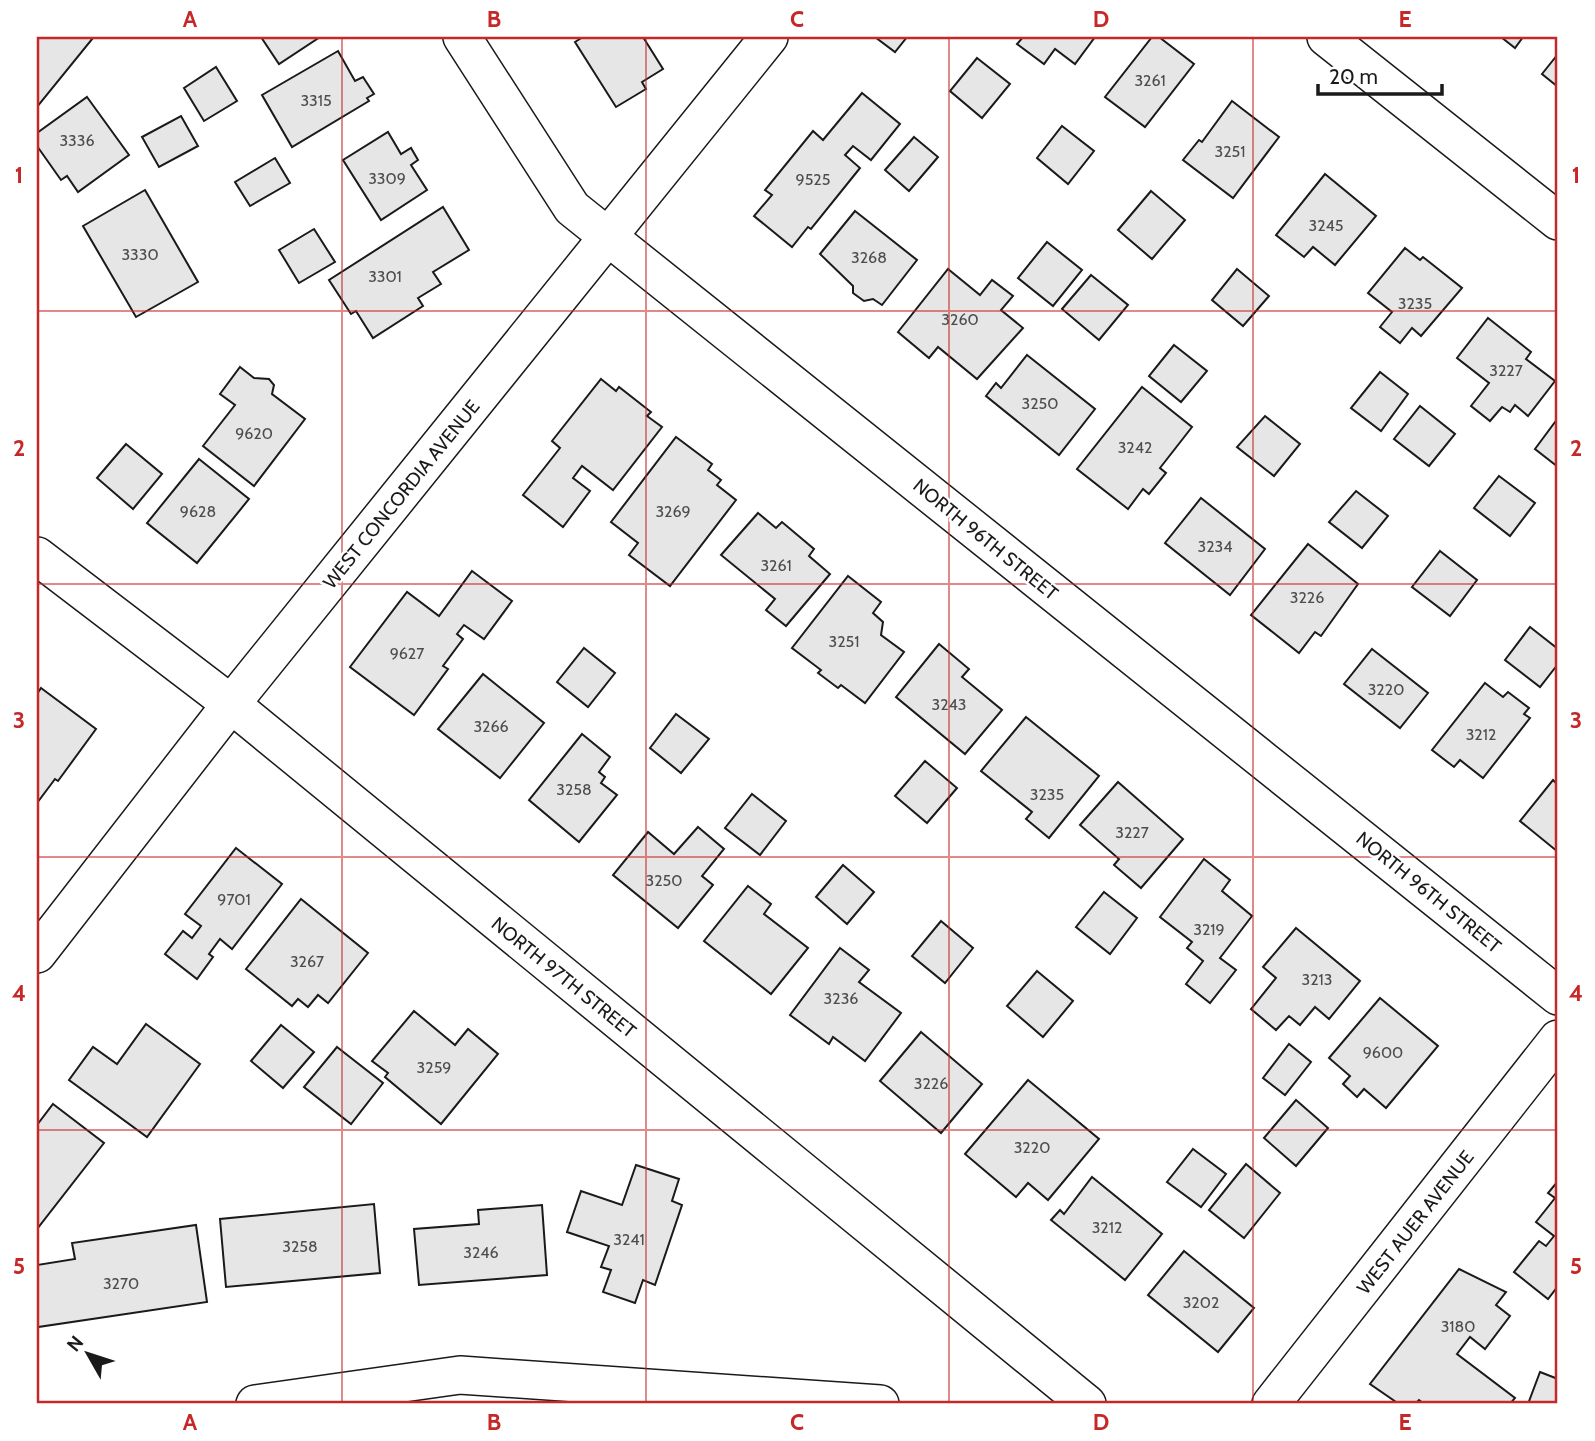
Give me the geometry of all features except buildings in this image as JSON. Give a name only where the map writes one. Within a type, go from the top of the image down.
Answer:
[{"type":"street","name":"NORTH 96TH STREET","points":[[462,37],[572,208],[1558,996]]},
{"type":"street","name":"WEST CONCORDIA AVENUE","points":[[37,954],[231,704],[769,37]]},
{"type":"street","points":[[1326,37],[1558,221]]},
{"type":"street","name":"NORTH 97TH STREET","points":[[37,556],[231,704],[1087,1404]]},
{"type":"street","name":"WEST AUER AVENUE","points":[[1271,1404],[1558,1039]]},
{"type":"street","points":[[255,1404],[460,1375],[880,1404]]}]
